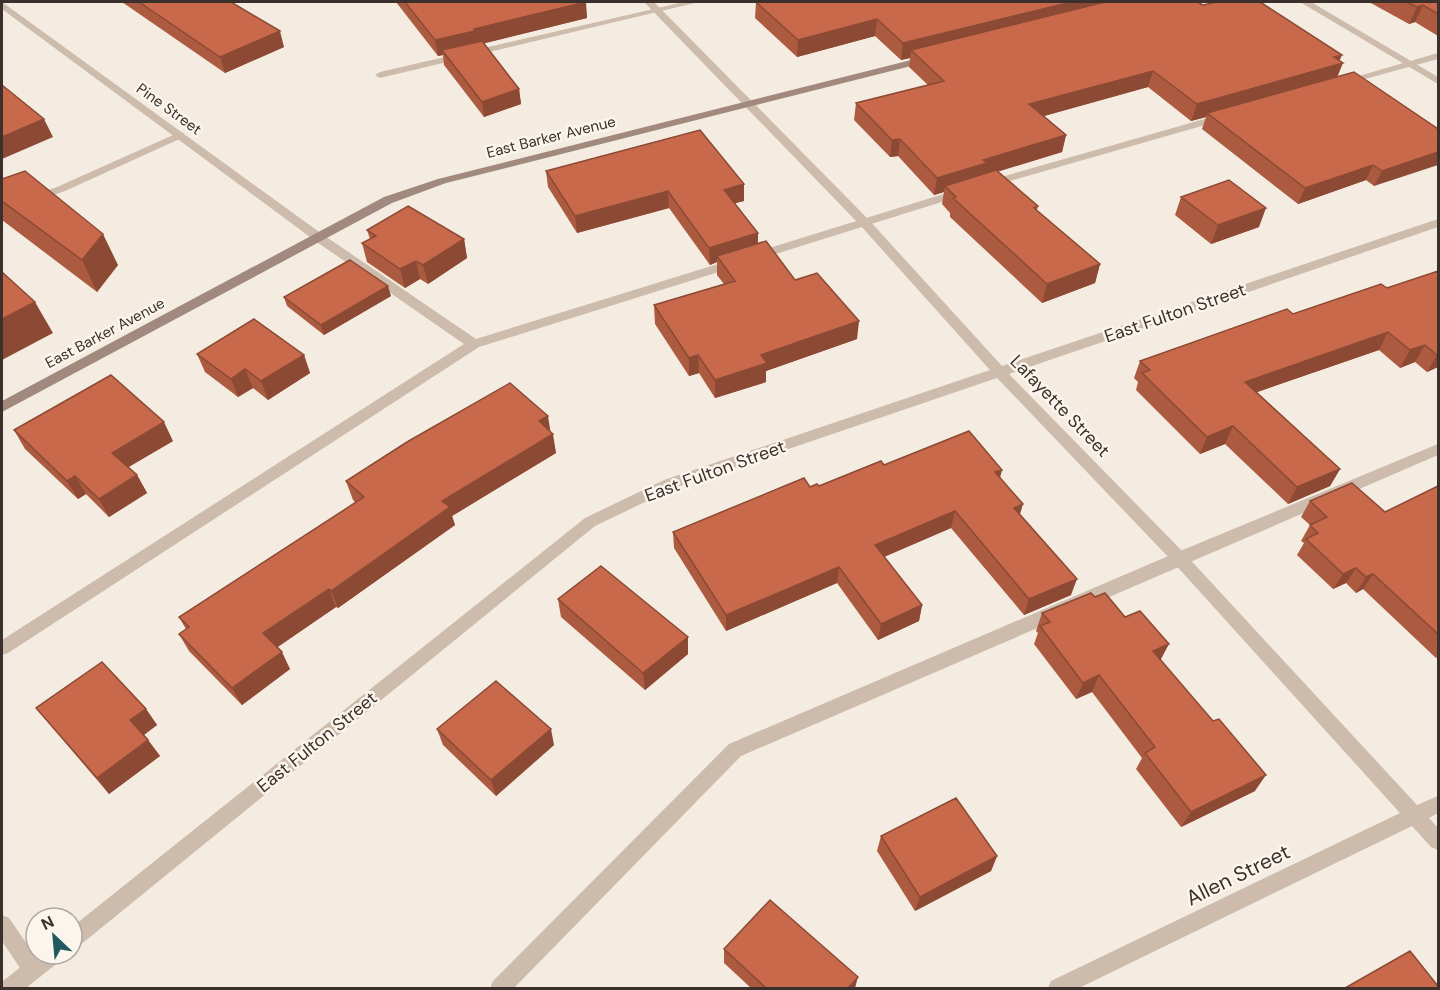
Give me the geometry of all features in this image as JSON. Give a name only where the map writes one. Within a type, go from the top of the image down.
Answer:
[{"type":"street","name":"Lafayette Street","points":[[649,2],[864,222],[1000,373],[1179,558],[1438,842]]},
{"type":"street","points":[[380,75],[694,2]]},
{"type":"street","points":[[1305,2],[1438,81]]},
{"type":"street","name":"Pine Street","points":[[2,5],[318,237],[474,344]]},
{"type":"street","name":"East Barker Avenue","points":[[2,407],[388,201],[442,181],[944,54]]},
{"type":"street","points":[[1331,86],[1438,56]]},
{"type":"street","points":[[2,648],[474,344],[864,222],[1231,114]]},
{"type":"street","points":[[2,210],[61,189],[180,135]]},
{"type":"street","name":"East Fulton Street","points":[[84,929],[590,522],[669,484],[1438,223]]},
{"type":"street","points":[[500,988],[735,750],[1438,449]]},
{"type":"street","name":"Allen Street","points":[[1058,988],[1438,804]]},
{"type":"street","points":[[2,925],[33,970]]},
{"type":"street","points":[[10,988],[38,966]]},
{"type":"building","points":[[139,2],[231,2],[280,31],[220,57]]},
{"type":"building","points":[[405,2],[586,2],[435,40]]},
{"type":"building","points":[[756,2],[1071,2],[903,43],[877,19],[798,40]]},
{"type":"building","points":[[1105,2],[1197,2],[1203,5],[1217,2],[1260,2],[1342,55],[1334,57],[1343,63],[1197,104],[1153,71],[1029,104],[1066,135],[983,160],[987,163],[937,178],[900,139],[892,140],[856,103],[944,81],[911,50]]},
{"type":"building","points":[[1407,2],[1438,2],[1438,14],[1423,5],[1417,7]]},
{"type":"building","points":[[482,41],[519,89],[482,102],[442,50]]},
{"type":"building","points":[[1354,72],[1438,129],[1438,152],[1382,171],[1373,165],[1305,188],[1207,113]]},
{"type":"building","points":[[2,85],[44,119],[2,137]]},
{"type":"building","points":[[700,130],[744,184],[724,190],[758,233],[709,248],[668,191],[575,216],[546,171]]},
{"type":"building","points":[[996,170],[1038,206],[1034,208],[1100,264],[1047,284],[953,198],[956,197],[945,186]]},
{"type":"building","points":[[25,171],[103,234],[82,260],[2,201],[2,179]]},
{"type":"building","points":[[1229,180],[1266,208],[1218,225],[1181,197]]},
{"type":"building","points":[[408,206],[464,239],[423,265],[416,261],[400,269],[362,243],[376,236],[367,230]]},
{"type":"building","points":[[766,241],[795,280],[817,273],[859,321],[761,355],[767,363],[715,380],[698,355],[689,358],[654,305],[735,281],[717,256]]},
{"type":"building","points":[[350,260],[388,286],[321,325],[284,297]]},
{"type":"building","points":[[1438,271],[1437,355],[1425,345],[1410,350],[1388,332],[1245,382],[1340,469],[1297,487],[1233,426],[1207,437],[1142,373],[1150,370],[1140,361],[1287,309],[1293,314],[1381,284],[1387,288]]},
{"type":"building","points":[[2,272],[35,302],[2,319]]},
{"type":"building","points":[[254,319],[304,355],[261,381],[245,369],[231,379],[197,354]]},
{"type":"building","points":[[111,375],[164,422],[112,453],[137,475],[99,499],[75,476],[67,481],[14,430]]},
{"type":"building","points":[[510,383],[548,416],[539,421],[553,434],[442,501],[450,507],[331,591],[329,589],[263,633],[282,652],[232,688],[179,634],[189,627],[179,617],[364,497],[346,481],[407,442]]},
{"type":"building","points":[[969,431],[1002,470],[995,472],[1023,504],[1014,508],[1077,579],[1029,599],[955,511],[875,545],[922,605],[881,624],[839,567],[726,615],[673,532],[804,478],[810,487],[817,484],[819,486],[881,461],[884,465]]},
{"type":"building","points":[[1352,483],[1385,512],[1438,486],[1438,634],[1373,574],[1366,577],[1356,568],[1343,574],[1306,539],[1318,533],[1310,525],[1327,517],[1310,501]]},
{"type":"building","points":[[601,566],[688,637],[643,673],[558,599]]},
{"type":"building","points":[[1091,593],[1095,597],[1105,593],[1125,617],[1140,611],[1169,644],[1153,651],[1213,721],[1219,719],[1266,775],[1191,812],[1145,753],[1155,747],[1099,675],[1083,683],[1040,626],[1050,622],[1042,613]]},
{"type":"building","points":[[102,662],[146,709],[130,720],[148,740],[97,778],[36,708]]},
{"type":"building","points":[[496,681],[551,729],[491,780],[437,729]]},
{"type":"building","points":[[956,798],[997,856],[920,897],[881,836]]},
{"type":"building","points":[[770,900],[858,977],[848,988],[766,988],[724,949]]},
{"type":"building","points":[[1410,951],[1438,988],[1345,988]]}]
